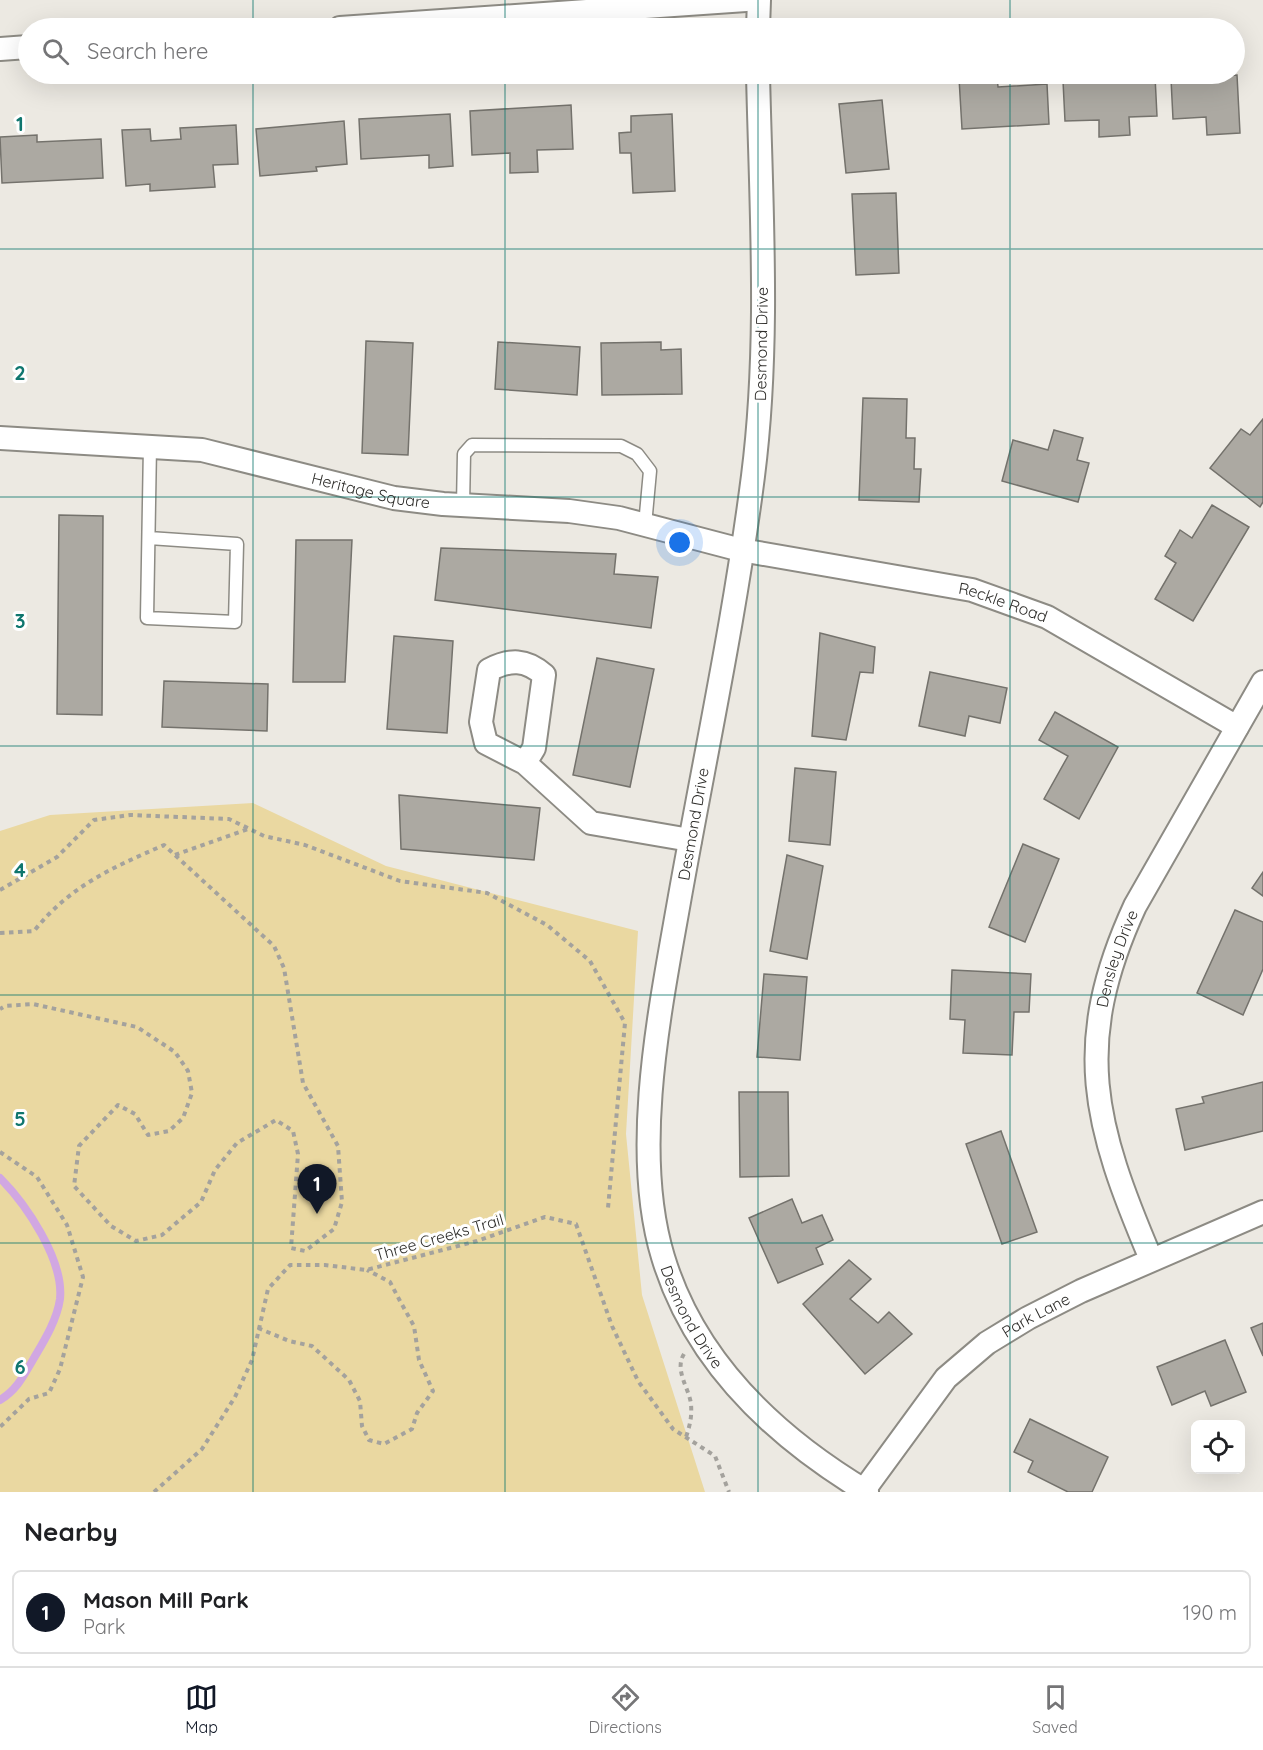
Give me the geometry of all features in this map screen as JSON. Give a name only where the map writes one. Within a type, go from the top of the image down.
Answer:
[{"type":"street","points":[[485,18],[746,0]]},
{"type":"street","points":[[758,18],[759,0]]},
{"type":"street","points":[[0,49],[18,48]]},
{"type":"street","name":"Desmond Drive","points":[[758,84],[762,254],[760,391],[753,477],[663,990],[652,1080],[650,1176],[662,1255],[676,1295],[696,1335],[745,1400],[781,1434],[866,1491]]},
{"type":"street","name":"Heritage Square","points":[[0,438],[202,450],[394,498],[463,505],[569,511],[645,525],[741,550]]},
{"type":"street","name":"Reckle Road","points":[[741,550],[921,579],[972,590],[1011,603],[1047,617],[1237,728]]},
{"type":"street","name":"Densley Drive","points":[[1151,1260],[1122,1190],[1102,1125],[1096,1061],[1102,996],[1121,935],[1135,906],[1263,682]]},
{"type":"street","points":[[525,763],[591,823],[690,840]]},
{"type":"street","name":"Park Lane","points":[[866,1491],[929,1399],[964,1360],[1028,1318],[1151,1260],[1263,1212]]},
{"type":"lane","points":[[463,505],[464,454],[472,445],[621,446],[637,454],[650,471],[645,525]]},
{"type":"lane","points":[[149,538],[237,544],[235,622],[147,618],[150,446]]},
{"type":"path","points":[[0,890],[57,857],[94,820],[130,815],[229,819],[264,836],[305,845],[400,881],[487,893],[547,925],[590,961],[625,1023],[608,1208]]},
{"type":"path","points":[[175,855],[249,828]]},
{"type":"path","points":[[0,933],[34,931],[51,910],[98,874],[164,845],[274,946],[284,968],[303,1083],[338,1146],[342,1202],[334,1229],[305,1251],[291,1248],[298,1154],[293,1131],[276,1120],[237,1143],[215,1170],[201,1202],[162,1235],[136,1241],[111,1226],[74,1186],[79,1146],[118,1105],[135,1114],[148,1135],[168,1131],[183,1118],[192,1093],[188,1071],[175,1052],[137,1027],[33,1004],[5,1006],[0,1009]]},
{"type":"path","points":[[0,1152],[1,1155],[37,1177],[67,1225],[83,1277],[60,1369],[50,1393],[29,1399],[0,1426]]},
{"type":"path","name":"Three Creeks Trail","points":[[153,1492],[202,1449],[235,1397],[252,1360],[268,1289],[290,1265],[325,1265],[366,1270],[477,1241],[545,1217],[576,1224],[612,1326],[638,1381],[673,1429],[686,1437]]},
{"type":"path","points":[[258,1328],[290,1341],[312,1346],[349,1380],[360,1401],[362,1426],[369,1440],[384,1444],[412,1429],[417,1413],[433,1390],[419,1360],[414,1326],[390,1282],[366,1270]]},
{"type":"path","points":[[696,1335],[680,1360],[682,1377],[691,1401],[692,1421],[686,1437],[715,1456],[729,1492]]},
{"type":"shaded area","points":[[253,803],[386,866],[638,931],[626,1134],[642,1295],[705,1492],[0,1492],[0,831],[50,815]]},
{"type":"building","points":[[959,84],[998,84],[998,87],[1047,84],[1049,124],[962,129]]},
{"type":"building","points":[[1063,84],[1155,84],[1157,116],[1129,117],[1130,135],[1099,137],[1099,120],[1065,121]]},
{"type":"building","points":[[1171,84],[1237,84],[1240,133],[1207,135],[1206,117],[1173,119]]},
{"type":"building","points":[[882,100],[889,169],[846,173],[839,104]]},
{"type":"building","points":[[571,105],[573,149],[537,150],[538,172],[510,173],[510,153],[472,155],[470,111]]},
{"type":"building","points":[[450,114],[453,166],[429,168],[429,155],[361,159],[359,119]]},
{"type":"building","points":[[672,114],[675,191],[633,193],[631,153],[620,153],[619,133],[631,132],[631,116]]},
{"type":"building","points":[[344,121],[347,164],[316,167],[317,171],[260,176],[256,129]]},
{"type":"building","points":[[236,125],[238,164],[213,165],[215,187],[150,191],[150,184],[126,186],[122,130],[150,129],[151,141],[181,139],[180,128]]},
{"type":"building","points":[[37,135],[37,142],[101,139],[103,178],[2,183],[0,137]]},
{"type":"building","points":[[896,193],[899,273],[856,275],[852,194]]},
{"type":"building","points":[[366,341],[413,343],[408,455],[362,453]]},
{"type":"building","points":[[498,342],[580,347],[577,395],[495,389]]},
{"type":"building","points":[[661,342],[661,350],[681,349],[682,394],[602,395],[601,343]]},
{"type":"building","points":[[863,398],[907,399],[906,438],[915,438],[914,469],[921,469],[919,502],[859,500]]},
{"type":"building","points":[[1263,419],[1263,502],[1260,507],[1210,468],[1241,429],[1250,435]]},
{"type":"building","points":[[1054,430],[1083,438],[1077,460],[1089,463],[1078,502],[1002,481],[1013,440],[1048,450]]},
{"type":"building","points":[[1212,505],[1249,527],[1193,621],[1155,599],[1176,563],[1165,556],[1180,530],[1192,538]]},
{"type":"building","points":[[59,515],[103,516],[102,715],[57,714]]},
{"type":"building","points":[[296,540],[352,540],[345,682],[293,682]]},
{"type":"building","points":[[441,548],[616,554],[614,574],[658,577],[651,628],[435,600]]},
{"type":"building","points":[[820,633],[875,647],[873,673],[860,672],[846,740],[812,736]]},
{"type":"building","points":[[394,636],[453,641],[447,733],[387,729]]},
{"type":"building","points":[[597,658],[654,669],[630,787],[573,775]]},
{"type":"building","points":[[930,672],[1007,688],[1000,723],[969,716],[965,736],[919,726]]},
{"type":"building","points":[[164,681],[268,684],[267,731],[162,727]]},
{"type":"building","points":[[1055,712],[1118,747],[1079,819],[1044,799],[1068,756],[1039,740]]},
{"type":"building","points":[[795,768],[836,772],[830,845],[789,841]]},
{"type":"building","points":[[399,795],[540,808],[534,860],[401,849]]},
{"type":"building","points":[[1023,844],[1059,859],[1025,942],[989,927]]},
{"type":"building","points":[[787,855],[823,866],[807,959],[770,951]]},
{"type":"building","points":[[1263,872],[1263,896],[1252,888]]},
{"type":"building","points":[[1235,910],[1263,922],[1263,969],[1243,1015],[1197,993]]},
{"type":"building","points":[[952,970],[1031,974],[1029,1012],[1014,1012],[1012,1055],[963,1053],[965,1020],[950,1019]]},
{"type":"building","points":[[764,974],[807,977],[800,1060],[757,1057]]},
{"type":"building","points":[[1263,1082],[1263,1131],[1185,1150],[1176,1109],[1204,1103],[1202,1097]]},
{"type":"building","points":[[739,1092],[788,1092],[789,1176],[740,1177]]},
{"type":"building","points":[[1001,1131],[1037,1232],[1002,1244],[966,1144]]},
{"type":"building","points":[[792,1199],[802,1223],[822,1215],[833,1240],[816,1248],[823,1264],[778,1283],[749,1218]]},
{"type":"building","points":[[849,1260],[871,1279],[850,1299],[878,1323],[889,1312],[912,1334],[865,1374],[803,1304]]},
{"type":"building","points":[[1263,1323],[1263,1356],[1251,1328]]},
{"type":"building","points":[[1225,1340],[1246,1392],[1211,1406],[1205,1391],[1172,1405],[1157,1367]]},
{"type":"building","points":[[1030,1419],[1108,1457],[1092,1492],[1068,1492],[1028,1472],[1033,1461],[1014,1452]]},
{"type":"waterway","points":[[0,1178],[21,1202],[41,1234],[50,1250],[60,1284],[60,1299],[50,1330],[16,1387],[0,1400]]},
{"type":"place","name":"Mason Mill Park","points":[[317,1214]]}]
